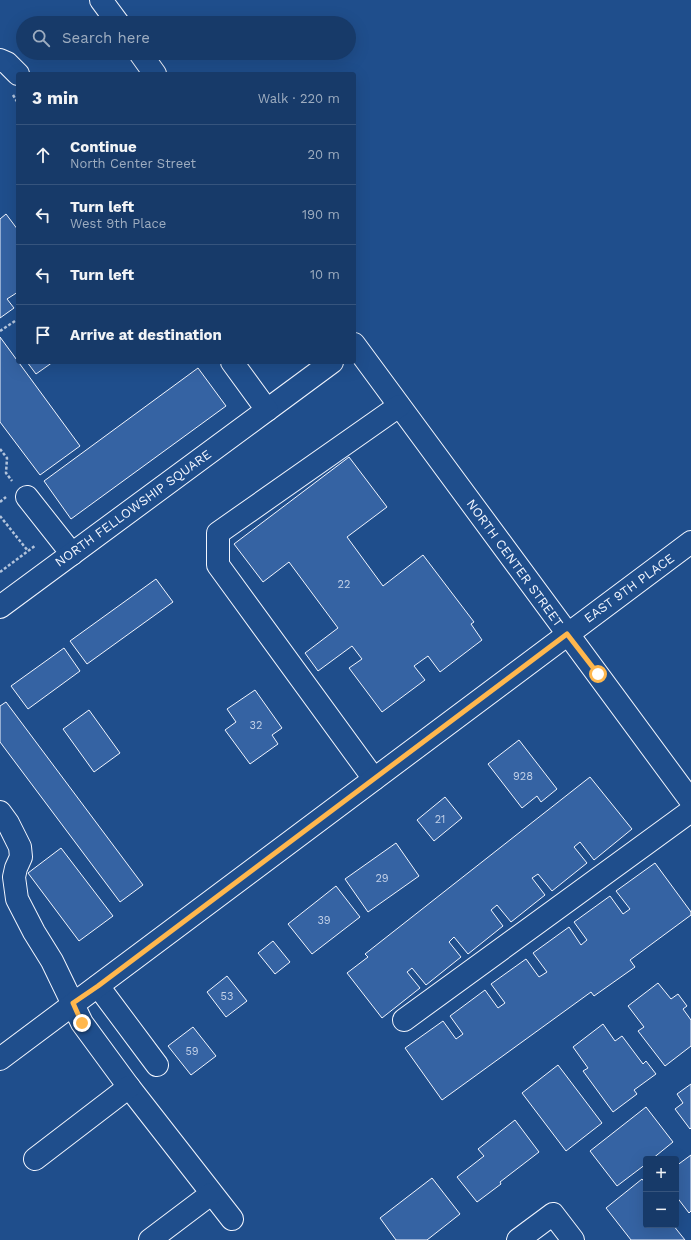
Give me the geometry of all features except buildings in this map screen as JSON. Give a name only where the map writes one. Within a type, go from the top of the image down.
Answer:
[{"type":"street","points":[[101,0],[113,16]]},
{"type":"street","points":[[0,60],[7,63],[16,72]]},
{"type":"street","points":[[145,60],[154,72]]},
{"type":"street","name":"NORTH CENTER STREET","points":[[356,348],[691,801]]},
{"type":"street","points":[[233,364],[267,410]]},
{"type":"street","name":"NORTH FELLOWSHIP SQUARE","points":[[0,607],[329,364]]},
{"type":"street","points":[[374,779],[218,565],[218,533],[399,406]]},
{"type":"street","points":[[21,490],[72,554]]},
{"type":"street","name":"EAST 9TH PLACE","points":[[0,1059],[691,542]]},
{"type":"street","points":[[404,1020],[691,811]]},
{"type":"street","points":[[0,812],[8,823],[20,847],[21,857],[16,868],[14,878],[17,899],[34,932],[52,961],[82,1023],[129,1087],[232,1220]]},
{"type":"street","points":[[98,986],[157,1065]]},
{"type":"street","points":[[35,1159],[129,1087]]},
{"type":"street","points":[[150,1240],[211,1194]]},
{"type":"street","points":[[518,1240],[553,1214],[573,1240]]},
{"type":"path","points":[[0,331],[16,319]]},
{"type":"path","points":[[0,449],[8,458],[6,473],[21,490]]},
{"type":"path","points":[[0,516],[28,551]]},
{"type":"path","points":[[0,572],[54,531]]},
{"type":"route","points":[[82,1023],[73,1003],[98,986],[567,634],[598,674]]}]
